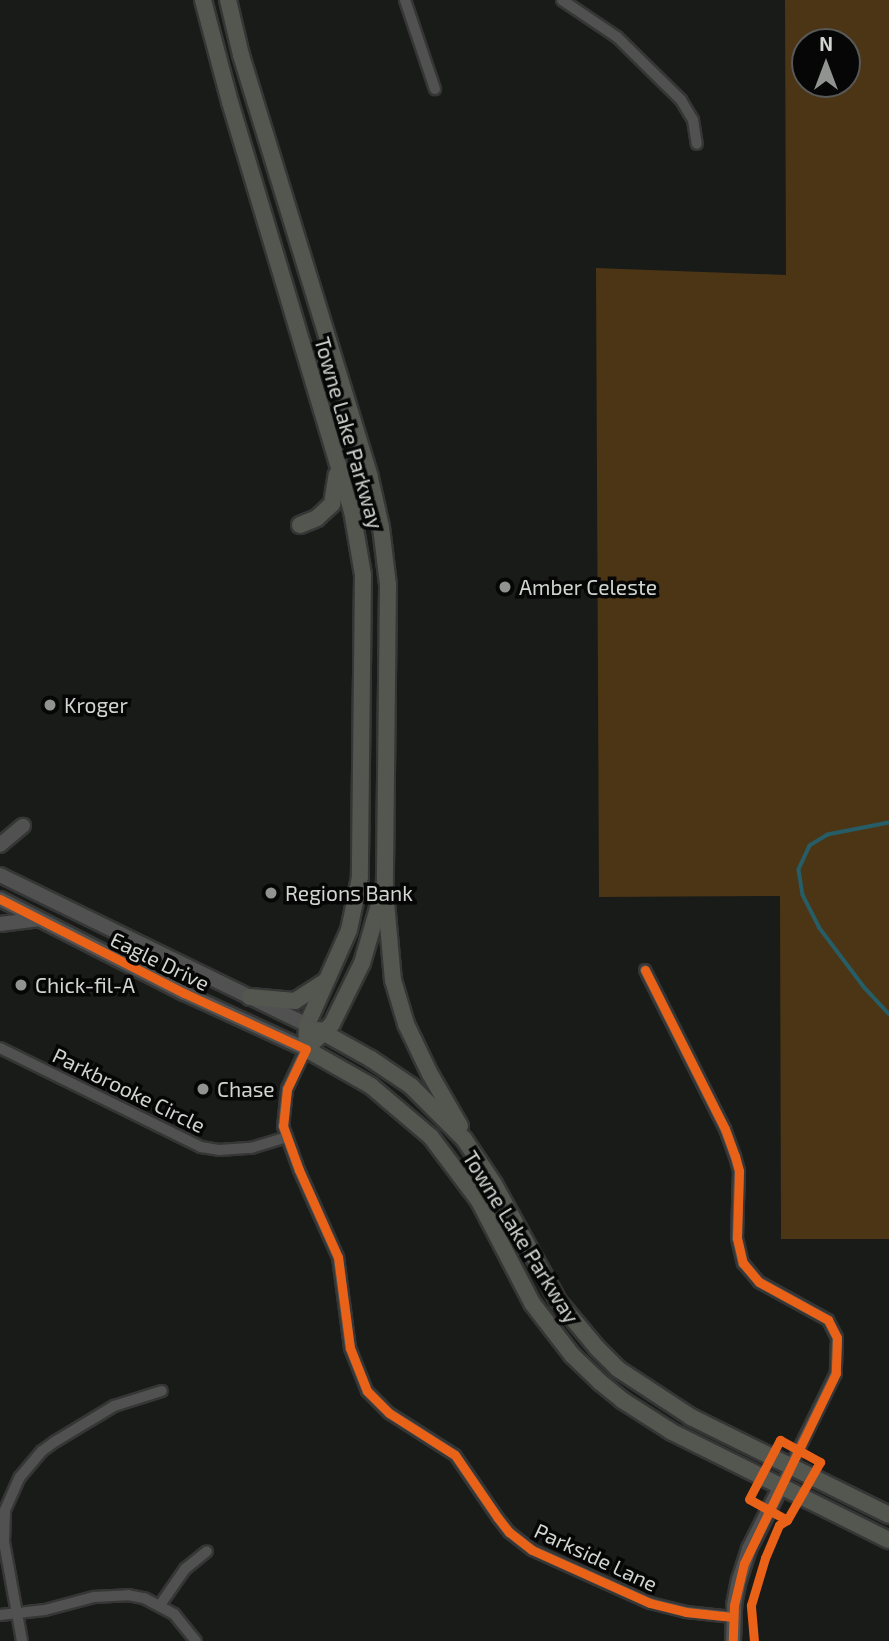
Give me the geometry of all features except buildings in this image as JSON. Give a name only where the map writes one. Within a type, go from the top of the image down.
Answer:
[{"type":"main road","name":"Towne Lake Parkway","points":[[203,0],[226,91],[336,455],[356,530],[364,594],[363,833],[356,901],[349,930],[307,1025],[306,1049]]},
{"type":"main road","name":"Towne Lake Parkway","points":[[228,0],[241,55],[355,428],[381,527],[389,616],[384,884],[362,963],[326,1033],[306,1049]]},
{"type":"main road","points":[[300,525],[317,517],[332,504],[337,481],[336,455]]},
{"type":"main road","points":[[384,884],[393,979],[406,1024],[430,1074],[480,1162]]},
{"type":"main road","points":[[250,997],[295,1001],[329,978]]},
{"type":"main road","name":"Eagle Drive","points":[[307,1025],[326,1033]]},
{"type":"main road","name":"Towne Lake Parkway","points":[[326,1033],[411,1086],[448,1122],[480,1162],[541,1275],[575,1324],[618,1369],[673,1407],[889,1515]]},
{"type":"main road","name":"Towne Lake Parkway","points":[[306,1049],[384,1094],[431,1137],[479,1201],[532,1303],[572,1354],[600,1382],[622,1400],[672,1432],[889,1540]]},
{"type":"street","points":[[405,0],[435,89]]},
{"type":"street","points":[[562,0],[617,37],[681,100],[693,121],[697,144]]},
{"type":"street","points":[[0,845],[23,826]]},
{"type":"street","name":"Eagle Drive","points":[[0,875],[307,1025]]},
{"type":"street","name":"Eagle Drive","points":[[0,899],[184,993],[306,1049]]},
{"type":"street","points":[[0,924],[39,919]]},
{"type":"street","points":[[645,970],[725,1129],[735,1156],[739,1171],[737,1237],[743,1263],[759,1282],[828,1320],[837,1338],[836,1373],[744,1563],[733,1617],[733,1641]]},
{"type":"street","name":"Parkbrooke Circle","points":[[0,1048],[201,1147],[219,1150],[251,1148],[286,1137]]},
{"type":"street","name":"Parkside Lane","points":[[306,1049],[283,1104],[286,1137],[338,1257],[350,1348],[361,1381],[375,1401],[454,1455],[509,1532],[532,1550],[650,1603],[686,1612],[733,1617]]},
{"type":"street","points":[[22,1641],[19,1613],[9,1579],[4,1525],[5,1510],[20,1476],[42,1451],[56,1441],[122,1402],[162,1391]]},
{"type":"street","points":[[160,1605],[180,1576],[207,1551]]},
{"type":"street","points":[[0,1615],[111,1595],[144,1598],[160,1605],[186,1626],[195,1641]]},
{"type":"shaded area","points":[[785,0],[889,0],[889,1239],[781,1239],[780,896],[599,897],[596,268],[786,275]]},
{"type":"waterway","points":[[889,823],[828,835],[810,846],[799,870],[803,895],[819,927],[865,988],[889,1014]]},
{"type":"cycle path","points":[[0,899],[184,993],[306,1049],[287,1089],[283,1126],[299,1170],[338,1257],[350,1348],[367,1391],[389,1413],[455,1455],[509,1532],[532,1550],[650,1603],[686,1612],[733,1617]]},
{"type":"cycle path","points":[[645,970],[725,1129],[735,1156],[739,1171],[737,1238],[743,1263],[759,1282],[828,1320],[837,1338],[836,1373],[744,1563],[734,1605],[733,1641]]},
{"type":"cycle path","points":[[780,1440],[820,1462],[787,1520],[749,1499],[780,1440]]},
{"type":"cycle path","points":[[754,1641],[751,1605],[765,1558],[779,1525],[787,1520]]},
{"type":"place","name":"Amber Celeste","points":[[505,587]]},
{"type":"place","name":"Kroger","points":[[50,705]]},
{"type":"place","name":"Regions Bank","points":[[271,893]]},
{"type":"place","name":"Chick-fil-A","points":[[21,985]]},
{"type":"place","name":"Chase","points":[[203,1089]]}]
